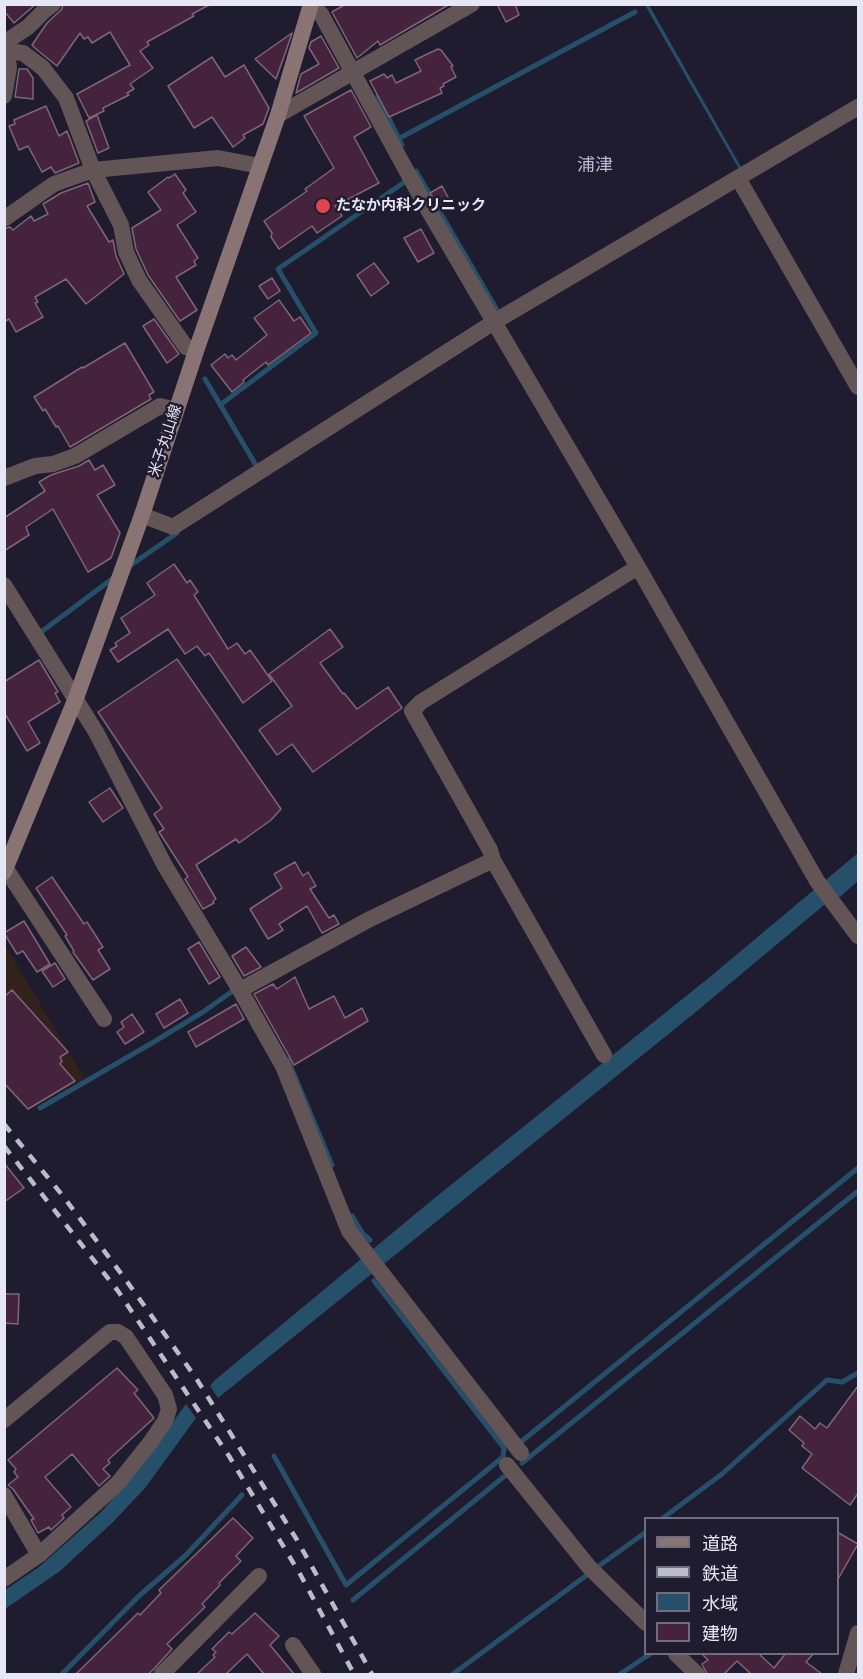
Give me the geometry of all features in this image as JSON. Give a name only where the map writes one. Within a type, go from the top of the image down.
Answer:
[{"type":"main road","name":"米子丸山線","points":[[5,871],[76,698],[142,515],[278,115],[310,5]]},
{"type":"street","points":[[5,47],[52,4]]},
{"type":"street","points":[[278,115],[472,4]]},
{"type":"street","points":[[310,5],[321,14],[423,201],[638,567],[818,884],[858,936]]},
{"type":"street","points":[[4,96],[9,68],[5,47]]},
{"type":"street","points":[[5,47],[23,53],[43,68],[66,98],[93,170],[121,225],[126,252],[139,280],[186,347],[196,351]]},
{"type":"street","points":[[142,515],[172,527],[494,322],[858,107]]},
{"type":"street","points":[[4,219],[54,184],[93,170],[218,158],[260,166]]},
{"type":"street","points":[[738,178],[858,387]]},
{"type":"street","points":[[4,478],[35,466],[53,464],[75,456],[160,406],[176,410]]},
{"type":"street","points":[[604,1055],[493,860],[490,850],[412,711],[417,705],[638,567]]},
{"type":"street","points":[[4,585],[96,732],[165,866],[283,1066],[349,1231],[521,1453]]},
{"type":"street","points":[[240,990],[368,920],[493,860]]},
{"type":"street","points":[[5,871],[104,1019]]},
{"type":"street","points":[[4,1420],[110,1332],[118,1332],[126,1337],[162,1390],[169,1409],[165,1421],[118,1483],[39,1555],[4,1579]]},
{"type":"street","points":[[507,1465],[589,1567],[644,1622]]},
{"type":"street","points":[[4,1495],[39,1555]]},
{"type":"street","points":[[162,1674],[259,1576]]},
{"type":"street","points":[[846,1674],[858,1633]]},
{"type":"street","points":[[293,1645],[313,1674]]},
{"type":"street","points":[[678,1655],[697,1674]]},
{"type":"shaded area","points":[[4,943],[84,1078],[27,1111],[5,1087]]},
{"type":"water","points":[[645,5],[649,5],[741,167],[739,169]]},
{"type":"water","points":[[858,853],[858,881],[841,896],[824,905],[697,1011],[218,1398],[210,1386],[215,1380],[431,1201],[711,976]]},
{"type":"water","points":[[186,1404],[196,1418],[145,1488],[113,1522],[60,1571],[5,1609],[5,1590],[39,1567],[101,1512],[135,1474]]},
{"type":"building","points":[[4,4],[36,4],[14,23],[4,11]]},
{"type":"building","points":[[63,4],[211,4],[147,42],[149,45],[140,51],[153,68],[130,84],[134,89],[127,93],[129,95],[89,118],[77,94],[130,65],[110,32],[92,43],[88,37],[84,39],[80,33],[57,66],[36,49],[32,45],[47,23],[62,9]]},
{"type":"building","points":[[346,4],[450,4],[380,45],[378,41],[357,58],[332,12]]},
{"type":"building","points":[[497,4],[515,4],[519,15],[506,22]]},
{"type":"building","points":[[292,33],[286,51],[276,79],[255,59]]},
{"type":"building","points":[[321,36],[339,68],[296,93],[301,74],[319,64],[309,48],[311,42]]},
{"type":"building","points":[[438,49],[453,66],[451,67],[456,77],[443,84],[444,86],[440,88],[442,93],[389,117],[370,81],[384,74],[387,78],[392,75],[396,83],[421,71],[415,60]]},
{"type":"building","points":[[212,57],[225,77],[244,65],[269,108],[263,124],[243,135],[245,138],[233,147],[212,117],[194,128],[168,86]]},
{"type":"building","points":[[19,69],[27,69],[33,78],[33,99],[15,97]]},
{"type":"building","points":[[351,90],[371,127],[354,137],[379,183],[335,206],[342,216],[317,233],[312,226],[279,249],[264,221],[307,191],[305,189],[334,168],[304,116]]},
{"type":"building","points":[[46,106],[59,136],[67,131],[79,163],[55,173],[51,167],[42,172],[28,146],[19,150],[9,126],[15,124],[14,120]]},
{"type":"building","points":[[97,115],[109,148],[98,153],[86,121]]},
{"type":"building","points":[[175,174],[186,190],[183,193],[196,212],[177,225],[198,258],[194,261],[196,265],[176,277],[197,310],[180,321],[148,275],[136,249],[132,228],[161,210],[148,192]]},
{"type":"building","points":[[88,183],[95,202],[87,206],[109,242],[113,240],[116,256],[124,274],[86,304],[66,279],[35,297],[38,302],[35,303],[43,317],[16,332],[9,319],[4,322],[4,229],[10,227],[13,230],[31,216],[34,221],[48,214],[43,204],[61,193]]},
{"type":"building","points":[[442,186],[450,201],[439,208],[430,193]]},
{"type":"building","points":[[421,229],[434,253],[418,262],[404,238]]},
{"type":"building","points":[[374,263],[389,283],[371,296],[357,275]]},
{"type":"building","points":[[272,278],[280,291],[268,299],[259,286]]},
{"type":"building","points":[[279,300],[294,321],[300,317],[311,333],[268,365],[266,362],[232,392],[211,365],[225,354],[228,358],[232,355],[236,360],[267,335],[254,318]]},
{"type":"building","points":[[154,319],[179,354],[167,363],[143,326]]},
{"type":"building","points":[[125,343],[154,392],[149,395],[151,399],[70,447],[58,426],[56,427],[34,397]]},
{"type":"building","points":[[89,460],[95,470],[103,465],[115,485],[97,495],[120,533],[111,558],[88,572],[53,509],[26,527],[29,535],[4,551],[4,518],[45,491],[39,482]]},
{"type":"building","points":[[174,564],[187,583],[190,580],[198,592],[194,595],[228,649],[237,643],[245,654],[250,650],[272,681],[243,703],[209,653],[205,656],[197,646],[185,654],[168,629],[118,662],[110,650],[117,646],[115,643],[130,633],[121,618],[155,595],[147,583]]},
{"type":"building","points":[[330,629],[343,647],[320,663],[343,694],[357,709],[388,687],[402,708],[313,772],[292,744],[277,755],[259,730],[292,706],[269,674]]},
{"type":"building","points":[[177,659],[281,809],[271,820],[239,843],[236,839],[196,865],[216,899],[214,903],[203,909],[185,879],[188,877],[159,832],[164,829],[154,814],[162,808],[98,712]]},
{"type":"building","points":[[39,660],[58,692],[55,693],[60,702],[28,722],[40,743],[27,751],[4,712],[4,682]]},
{"type":"building","points":[[110,788],[123,808],[103,822],[89,802]]},
{"type":"building","points":[[295,862],[303,876],[308,872],[316,886],[310,889],[329,918],[334,915],[339,924],[322,933],[307,906],[279,924],[283,930],[268,939],[250,909],[282,888],[274,874]]},
{"type":"building","points":[[52,877],[84,924],[87,922],[103,947],[98,950],[110,969],[93,980],[73,952],[65,936],[67,935],[36,888]]},
{"type":"building","points":[[24,921],[50,964],[37,972],[23,951],[17,954],[4,933]]},
{"type":"building","points":[[199,942],[220,977],[209,984],[188,949]]},
{"type":"building","points":[[246,947],[261,967],[244,976],[232,956]]},
{"type":"building","points":[[55,963],[65,979],[53,987],[42,971]]},
{"type":"building","points":[[295,977],[309,1009],[334,996],[345,1018],[362,1008],[368,1021],[294,1065],[254,994],[273,984],[277,989]]},
{"type":"building","points":[[12,990],[68,1052],[60,1057],[62,1061],[60,1064],[75,1081],[28,1109],[4,1083],[4,997]]},
{"type":"building","points":[[180,999],[188,1013],[164,1028],[156,1014]]},
{"type":"building","points":[[236,1004],[244,1019],[196,1047],[188,1032]]},
{"type":"building","points":[[132,1014],[144,1032],[125,1044],[117,1032],[124,1027],[121,1022]]},
{"type":"building","points":[[4,1163],[24,1188],[4,1202]]},
{"type":"building","points":[[4,1294],[19,1294],[18,1324],[4,1323]]},
{"type":"building","points":[[117,1368],[138,1390],[134,1393],[154,1418],[108,1460],[110,1463],[103,1469],[110,1476],[99,1486],[72,1454],[45,1477],[71,1507],[62,1515],[64,1518],[51,1530],[49,1527],[38,1533],[31,1520],[34,1519],[8,1485],[18,1477],[14,1472],[16,1469],[8,1460]]},
{"type":"building","points":[[858,1386],[858,1493],[850,1505],[802,1468],[812,1454],[802,1446],[804,1443],[789,1430],[800,1416],[815,1429],[820,1423],[827,1428]]},
{"type":"building","points":[[233,1518],[253,1538],[236,1556],[241,1561],[202,1604],[205,1607],[167,1644],[172,1649],[153,1670],[148,1674],[76,1674],[138,1613],[140,1615],[161,1593],[159,1590]]},
{"type":"building","points":[[839,1533],[858,1544],[839,1577]]},
{"type":"building","points":[[255,1613],[279,1636],[270,1645],[294,1674],[264,1674],[247,1654],[226,1674],[197,1674],[215,1657],[213,1655],[216,1652],[212,1649],[229,1632],[232,1634]]},
{"type":"building","points":[[703,1655],[760,1655],[774,1668],[784,1655],[812,1655],[806,1662],[822,1674],[751,1674],[737,1661],[724,1674],[707,1674],[702,1664],[708,1660]]},
{"type":"waterway","points":[[398,139],[635,12]]},
{"type":"waterway","points":[[378,96],[402,145]]},
{"type":"waterway","points":[[416,171],[497,310]]},
{"type":"waterway","points":[[220,405],[316,333],[278,269],[406,181]]},
{"type":"waterway","points":[[205,379],[257,467]]},
{"type":"waterway","points":[[128,567],[177,533]]},
{"type":"waterway","points":[[37,635],[116,576]]},
{"type":"waterway","points":[[40,1108],[203,1012],[234,990]]},
{"type":"waterway","points":[[288,1060],[332,1165]]},
{"type":"waterway","points":[[522,1441],[858,1168]]},
{"type":"waterway","points":[[522,1463],[858,1191]]},
{"type":"waterway","points":[[352,1216],[363,1234],[370,1240]]},
{"type":"waterway","points":[[274,1456],[346,1585],[503,1457],[504,1448],[374,1281]]},
{"type":"waterway","points":[[664,1517],[722,1474],[827,1380],[842,1382],[858,1373]]},
{"type":"waterway","points":[[353,1600],[506,1475]]},
{"type":"waterway","points":[[62,1674],[139,1596],[186,1555],[242,1495]]},
{"type":"waterway","points":[[596,1568],[644,1533]]},
{"type":"waterway","points":[[453,1674],[587,1575]]},
{"type":"waterway","points":[[620,1674],[648,1655]]},
{"type":"railway","points":[[4,1124],[63,1196],[196,1378],[297,1540],[372,1674]]},
{"type":"railway","points":[[4,1146],[118,1291],[229,1456],[300,1574],[354,1674]]},
{"type":"place","name":"たなか内科クリニック","points":[[323,206]]},
{"type":"district","name":"浦津","points":[[595,166]]}]
